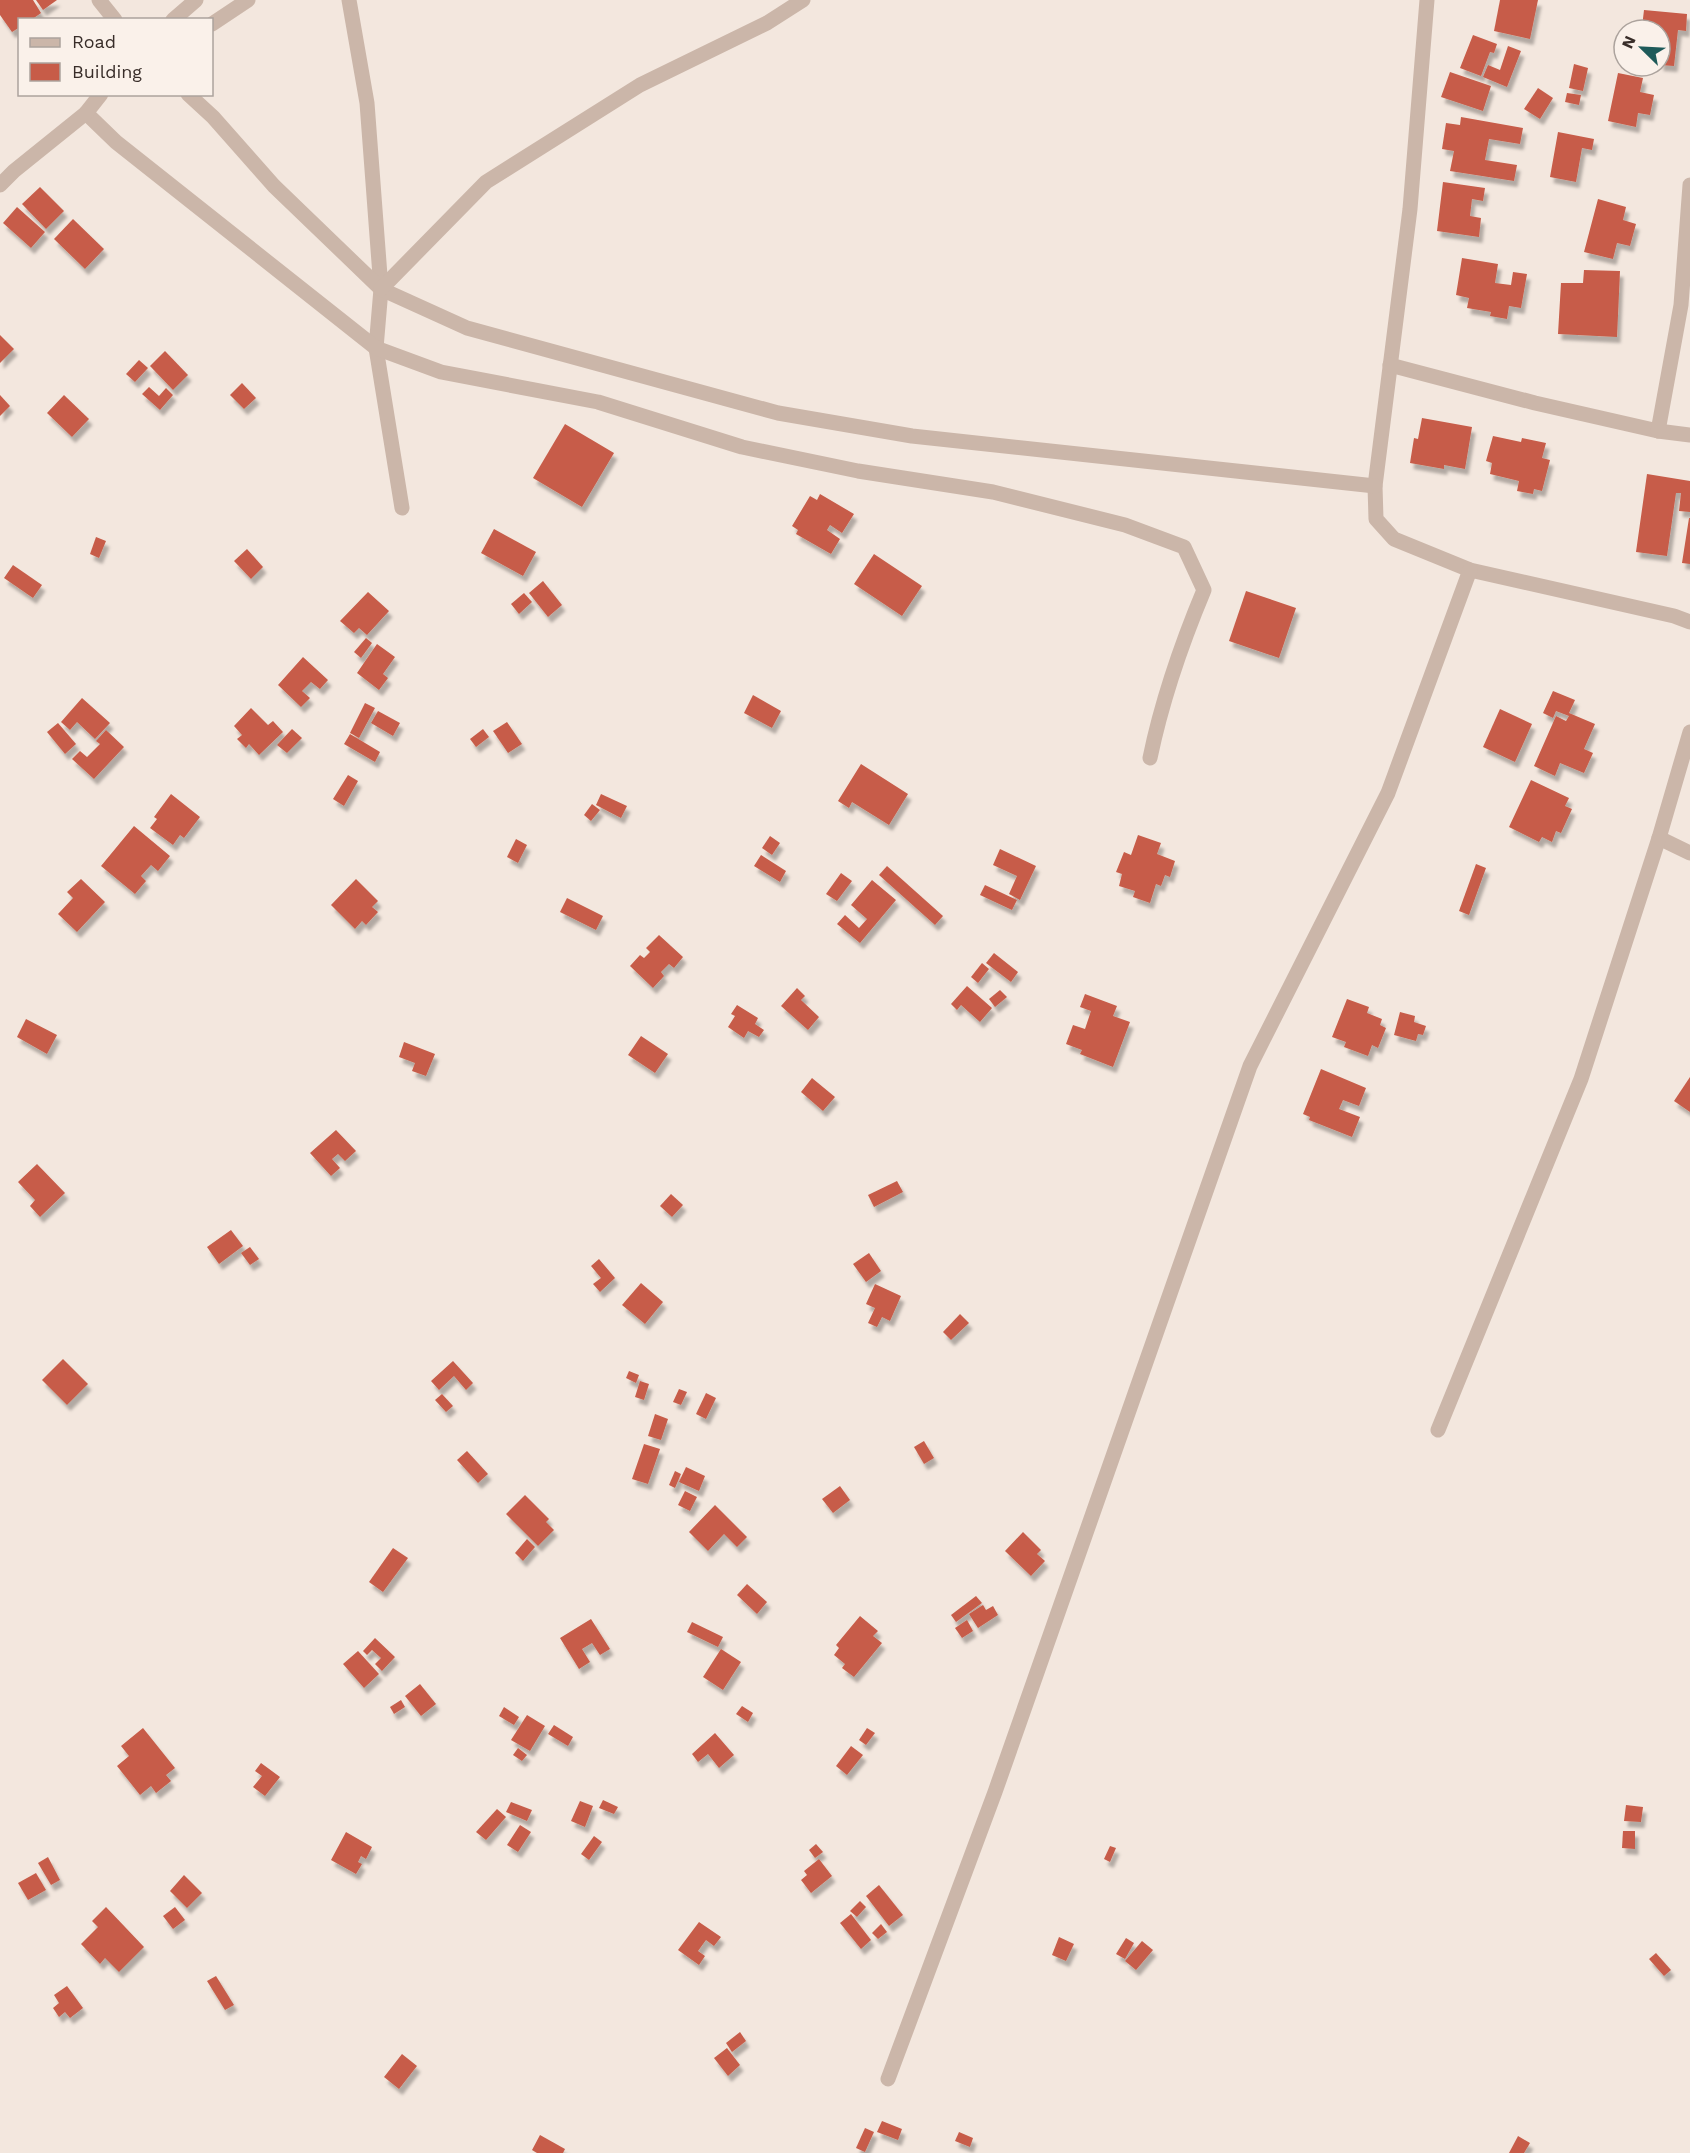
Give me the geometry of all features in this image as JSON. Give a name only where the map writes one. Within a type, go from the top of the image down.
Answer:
[{"type":"street","points":[[99,0],[113,18]]},
{"type":"street","points":[[175,18],[196,0]]},
{"type":"street","points":[[213,23],[248,0]]},
{"type":"street","points":[[349,0],[367,103],[381,289],[376,348],[402,508]]},
{"type":"street","points":[[381,289],[486,182],[640,84],[767,23],[803,0]]},
{"type":"street","points":[[1427,0],[1410,209],[1375,486],[1376,519],[1394,539],[1470,570],[1674,616],[1690,622]]},
{"type":"street","points":[[0,185],[14,171],[87,113],[100,96]]},
{"type":"street","points":[[190,96],[213,117],[274,186],[381,289],[467,328],[778,413],[912,436],[1375,486]]},
{"type":"street","points":[[87,113],[116,142],[376,348],[441,372],[598,402],[742,447],[858,471],[993,492],[1125,525],[1184,547],[1204,590],[1180,648],[1158,720],[1150,758]]},
{"type":"street","points":[[1658,431],[1681,305],[1690,185]]},
{"type":"street","points":[[1390,365],[1535,403],[1658,431],[1690,435]]},
{"type":"street","points":[[888,2079],[999,1781],[1250,1066],[1388,793],[1470,570]]},
{"type":"street","points":[[1438,1430],[1581,1079],[1659,838],[1690,732]]},
{"type":"street","points":[[1659,838],[1690,853]]},
{"type":"building","points":[[0,0],[33,0],[41,13],[34,18],[18,18],[18,28],[12,32],[0,15]]},
{"type":"building","points":[[36,0],[57,0],[43,10]]},
{"type":"building","points":[[1500,0],[1538,0],[1530,39],[1494,31]]},
{"type":"building","points":[[1644,10],[1687,14],[1686,31],[1678,30],[1674,66],[1672,66],[1672,18],[1643,18]]},
{"type":"building","points":[[1473,35],[1497,44],[1494,53],[1490,52],[1481,76],[1460,68]]},
{"type":"building","points":[[1508,46],[1521,51],[1507,87],[1483,77],[1488,65],[1500,70]]},
{"type":"building","points":[[1574,64],[1588,68],[1583,91],[1569,88]]},
{"type":"building","points":[[1450,72],[1491,86],[1483,111],[1441,97]]},
{"type":"building","points":[[1617,78],[1643,78],[1640,92],[1654,95],[1650,115],[1638,113],[1636,127],[1608,121]]},
{"type":"building","points":[[1538,88],[1553,98],[1540,119],[1524,109]]},
{"type":"building","points":[[1567,93],[1581,95],[1579,105],[1565,102]]},
{"type":"building","points":[[1461,117],[1523,128],[1520,144],[1489,139],[1485,160],[1517,165],[1514,181],[1450,171],[1454,151],[1442,149],[1446,123],[1460,125]]},
{"type":"building","points":[[1558,132],[1594,139],[1592,150],[1582,148],[1576,182],[1550,177]]},
{"type":"building","points":[[1443,182],[1485,188],[1483,201],[1472,199],[1470,216],[1481,218],[1479,237],[1437,231]]},
{"type":"building","points":[[40,187],[64,211],[46,229],[22,204]]},
{"type":"building","points":[[1598,199],[1626,207],[1623,220],[1636,224],[1630,246],[1617,243],[1613,259],[1584,252]]},
{"type":"building","points":[[17,207],[45,232],[31,248],[3,223]]},
{"type":"building","points":[[73,219],[104,249],[85,269],[54,239]]},
{"type":"building","points":[[1462,258],[1498,264],[1495,283],[1511,285],[1513,272],[1527,274],[1521,308],[1509,306],[1507,319],[1490,316],[1491,312],[1467,308],[1469,298],[1456,295]]},
{"type":"building","points":[[1584,270],[1620,271],[1617,337],[1558,334],[1561,283],[1583,283]]},
{"type":"building","points":[[0,335],[14,349],[0,363]]},
{"type":"building","points":[[165,351],[188,375],[173,390],[150,366]]},
{"type":"building","points":[[139,360],[148,368],[135,382],[126,374]]},
{"type":"building","points":[[242,383],[256,398],[244,409],[230,395]]},
{"type":"building","points":[[149,387],[159,396],[166,388],[173,395],[160,410],[142,394]]},
{"type":"building","points":[[0,395],[10,406],[0,416]]},
{"type":"building","points":[[64,395],[89,419],[72,437],[47,413]]},
{"type":"building","points":[[1422,418],[1472,427],[1465,469],[1444,465],[1444,469],[1410,463],[1414,438],[1418,439]]},
{"type":"building","points":[[565,424],[614,453],[582,507],[533,478]]},
{"type":"building","points":[[1493,436],[1521,442],[1522,438],[1546,443],[1542,458],[1550,460],[1542,491],[1534,489],[1533,494],[1517,491],[1519,481],[1490,474],[1492,463],[1486,461]]},
{"type":"building","points":[[1647,474],[1690,481],[1690,512],[1679,511],[1681,493],[1676,493],[1667,556],[1636,552]]},
{"type":"building","points":[[820,494],[854,514],[842,533],[830,525],[827,530],[840,539],[831,554],[796,534],[798,530],[792,526],[810,496],[817,500]]},
{"type":"building","points":[[1690,518],[1690,564],[1682,563]]},
{"type":"building","points":[[494,529],[536,552],[523,576],[481,553]]},
{"type":"building","points":[[96,537],[106,541],[99,558],[90,554]]},
{"type":"building","points":[[247,549],[263,567],[251,579],[234,561]]},
{"type":"building","points":[[874,554],[922,586],[902,616],[854,584]]},
{"type":"building","points":[[13,565],[42,585],[33,598],[4,578]]},
{"type":"building","points":[[543,581],[562,605],[548,617],[529,593]]},
{"type":"building","points":[[1246,591],[1296,608],[1279,658],[1229,641]]},
{"type":"building","points":[[368,592],[389,611],[367,635],[359,628],[354,633],[340,621]]},
{"type":"building","points":[[524,593],[532,602],[519,614],[511,604]]},
{"type":"building","points":[[366,638],[372,643],[361,658],[354,652]]},
{"type":"building","points":[[377,644],[395,657],[383,674],[388,678],[379,690],[357,673]]},
{"type":"building","points":[[303,657],[328,680],[320,689],[311,682],[302,691],[310,698],[301,707],[278,685]]},
{"type":"building","points":[[1553,691],[1575,700],[1569,713],[1595,724],[1584,749],[1593,753],[1584,773],[1560,763],[1555,776],[1534,766],[1556,716],[1566,721],[1569,716],[1556,711],[1553,718],[1543,713]]},
{"type":"building","points":[[753,695],[781,711],[772,728],[744,713]]},
{"type":"building","points":[[82,698],[110,723],[95,739],[77,722],[70,730],[61,722]]},
{"type":"building","points":[[365,703],[375,708],[359,738],[350,733]]},
{"type":"building","points":[[251,708],[268,725],[273,721],[283,732],[259,755],[249,744],[246,748],[237,739],[242,735],[234,726]]},
{"type":"building","points":[[1500,709],[1532,724],[1515,762],[1483,747]]},
{"type":"building","points":[[378,711],[400,723],[393,736],[371,723]]},
{"type":"building","points":[[507,722],[522,744],[508,753],[493,731]]},
{"type":"building","points":[[58,723],[76,744],[65,754],[47,732]]},
{"type":"building","points":[[292,729],[302,738],[287,753],[277,745]]},
{"type":"building","points":[[483,729],[489,737],[476,747],[470,739]]},
{"type":"building","points":[[106,730],[124,747],[94,779],[72,759],[80,751],[87,757],[100,744],[96,741]]},
{"type":"building","points":[[350,734],[380,752],[375,762],[344,744]]},
{"type":"building","points":[[861,764],[908,794],[889,825],[852,802],[849,808],[838,801]]},
{"type":"building","points":[[348,775],[358,781],[344,806],[333,799]]},
{"type":"building","points":[[1531,780],[1569,798],[1565,806],[1572,809],[1561,833],[1556,831],[1552,842],[1542,837],[1539,842],[1509,827]]},
{"type":"building","points":[[171,794],[200,817],[184,838],[180,835],[173,845],[150,828],[157,819],[154,817]]},
{"type":"building","points":[[601,794],[627,806],[621,818],[596,805]]},
{"type":"building","points":[[592,804],[600,810],[591,821],[584,815]]},
{"type":"building","points":[[134,826],[170,856],[158,871],[151,865],[141,876],[146,881],[135,894],[101,866]]},
{"type":"building","points":[[1138,835],[1161,843],[1157,854],[1175,861],[1170,877],[1165,875],[1161,886],[1156,884],[1150,903],[1133,897],[1135,891],[1119,886],[1122,874],[1116,872],[1124,852],[1131,855]]},
{"type":"building","points":[[770,836],[780,843],[772,855],[762,848]]},
{"type":"building","points":[[516,839],[527,845],[518,863],[507,857]]},
{"type":"building","points":[[1000,849],[1036,866],[1020,900],[1009,894],[1017,876],[993,865]]},
{"type":"building","points":[[761,855],[786,871],[780,882],[754,866]]},
{"type":"building","points":[[1476,864],[1486,868],[1469,915],[1459,911]]},
{"type":"building","points":[[887,866],[943,916],[935,925],[879,875]]},
{"type":"building","points":[[841,873],[852,881],[837,901],[826,894]]},
{"type":"building","points":[[81,879],[105,902],[77,932],[58,914],[73,898],[67,892]]},
{"type":"building","points":[[356,879],[378,901],[372,907],[378,912],[366,925],[362,921],[355,929],[331,905]]},
{"type":"building","points":[[872,880],[896,900],[860,943],[837,924],[845,915],[859,928],[867,919],[851,905]]},
{"type":"building","points":[[985,885],[1017,900],[1012,910],[980,895]]},
{"type":"building","points":[[567,898],[603,916],[596,930],[560,912]]},
{"type":"building","points":[[659,935],[683,957],[674,968],[669,964],[661,972],[664,976],[653,988],[630,966],[640,955],[644,958],[650,952],[646,948]]},
{"type":"building","points":[[994,953],[1018,972],[1011,982],[986,963]]},
{"type":"building","points":[[982,963],[989,969],[978,983],[971,977]]},
{"type":"building","points":[[967,986],[992,1008],[980,1022],[961,1005],[957,1010],[951,1004]]},
{"type":"building","points":[[797,988],[805,996],[801,1000],[819,1017],[808,1030],[781,1006]]},
{"type":"building","points":[[1000,990],[1007,997],[995,1007],[989,999]]},
{"type":"building","points":[[1085,994],[1117,1006],[1113,1016],[1130,1022],[1113,1067],[1080,1054],[1082,1050],[1066,1044],[1073,1025],[1085,1029],[1091,1011],[1080,1007]]},
{"type":"building","points":[[1347,999],[1369,1007],[1367,1013],[1382,1019],[1380,1025],[1386,1028],[1378,1048],[1372,1045],[1368,1056],[1344,1047],[1346,1042],[1332,1037]]},
{"type":"building","points":[[737,1005],[758,1018],[755,1024],[764,1030],[759,1037],[748,1031],[744,1038],[728,1027],[735,1016],[731,1014]]},
{"type":"building","points":[[1400,1012],[1415,1016],[1414,1022],[1426,1026],[1423,1035],[1418,1034],[1416,1041],[1394,1035]]},
{"type":"building","points":[[26,1019],[57,1035],[47,1054],[17,1037]]},
{"type":"building","points":[[641,1036],[668,1054],[655,1073],[628,1055]]},
{"type":"building","points":[[404,1042],[435,1054],[426,1076],[412,1071],[415,1063],[399,1057]]},
{"type":"building","points":[[1321,1069],[1366,1088],[1359,1106],[1343,1100],[1339,1109],[1360,1117],[1352,1137],[1309,1120],[1310,1117],[1303,1114]]},
{"type":"building","points":[[1690,1077],[1690,1112],[1674,1101]]},
{"type":"building","points":[[812,1078],[835,1097],[823,1111],[801,1092]]},
{"type":"building","points":[[336,1130],[356,1151],[345,1161],[338,1154],[332,1159],[340,1168],[331,1176],[310,1153]]},
{"type":"building","points":[[37,1164],[65,1193],[40,1217],[30,1206],[35,1200],[18,1182]]},
{"type":"building","points":[[897,1181],[903,1192],[874,1207],[868,1195]]},
{"type":"building","points":[[671,1194],[683,1205],[672,1217],[660,1206]]},
{"type":"building","points":[[231,1230],[243,1246],[219,1264],[207,1247]]},
{"type":"building","points":[[250,1247],[259,1259],[250,1265],[241,1253]]},
{"type":"building","points":[[869,1253],[881,1271],[866,1282],[853,1264]]},
{"type":"building","points":[[599,1259],[615,1278],[600,1292],[593,1284],[601,1278],[591,1266]]},
{"type":"building","points":[[641,1283],[663,1302],[645,1324],[622,1305]]},
{"type":"building","points":[[875,1284],[901,1296],[890,1321],[882,1317],[877,1327],[868,1323],[875,1308],[866,1304]]},
{"type":"building","points":[[960,1314],[969,1323],[951,1340],[943,1332]]},
{"type":"building","points":[[63,1359],[88,1384],[67,1405],[42,1380]]},
{"type":"building","points":[[453,1361],[473,1383],[466,1390],[454,1376],[439,1390],[431,1381]]},
{"type":"building","points":[[629,1371],[639,1375],[636,1383],[626,1378]]},
{"type":"building","points":[[640,1381],[649,1384],[644,1400],[635,1397]]},
{"type":"building","points":[[679,1389],[687,1392],[681,1405],[673,1402]]},
{"type":"building","points":[[706,1393],[716,1398],[706,1419],[696,1414]]},
{"type":"building","points":[[442,1394],[453,1406],[446,1412],[435,1400]]},
{"type":"building","points":[[655,1414],[668,1419],[661,1440],[648,1436]]},
{"type":"building","points":[[924,1441],[934,1458],[924,1464],[914,1447]]},
{"type":"building","points":[[644,1444],[660,1449],[648,1484],[632,1479]]},
{"type":"building","points":[[467,1451],[488,1474],[478,1483],[457,1460]]},
{"type":"building","points":[[686,1467],[705,1476],[699,1491],[679,1482]]},
{"type":"building","points":[[675,1471],[681,1474],[675,1488],[669,1485]]},
{"type":"building","points":[[840,1486],[850,1500],[833,1513],[822,1499]]},
{"type":"building","points":[[685,1491],[697,1497],[690,1511],[678,1505]]},
{"type":"building","points":[[525,1495],[549,1519],[546,1522],[554,1530],[538,1546],[506,1514]]},
{"type":"building","points":[[715,1505],[747,1537],[737,1547],[724,1534],[708,1551],[689,1532]]},
{"type":"building","points":[[1023,1532],[1041,1550],[1037,1554],[1045,1561],[1031,1576],[1005,1551]]},
{"type":"building","points":[[527,1539],[535,1547],[523,1561],[515,1553]]},
{"type":"building","points":[[393,1548],[408,1558],[383,1592],[369,1582]]},
{"type":"building","points":[[747,1584],[767,1602],[757,1614],[737,1595]]},
{"type":"building","points":[[976,1596],[982,1603],[956,1622],[951,1615]]},
{"type":"building","points":[[983,1605],[986,1610],[993,1606],[998,1615],[978,1628],[969,1614]]},
{"type":"building","points":[[860,1616],[878,1631],[873,1636],[882,1643],[854,1677],[842,1668],[845,1664],[834,1655],[839,1648],[836,1645]]},
{"type":"building","points":[[591,1619],[610,1649],[600,1655],[592,1643],[582,1649],[590,1662],[579,1669],[560,1638]]},
{"type":"building","points":[[967,1620],[973,1631],[962,1638],[955,1628]]},
{"type":"building","points":[[692,1622],[723,1637],[718,1647],[687,1632]]},
{"type":"building","points":[[375,1638],[395,1657],[382,1671],[375,1664],[381,1658],[372,1650],[367,1655],[363,1651]]},
{"type":"building","points":[[721,1649],[741,1662],[723,1690],[703,1677]]},
{"type":"building","points":[[358,1651],[379,1674],[364,1688],[343,1664]]},
{"type":"building","points":[[420,1684],[436,1704],[421,1716],[405,1696]]},
{"type":"building","points":[[401,1700],[405,1707],[394,1714],[390,1707]]},
{"type":"building","points":[[742,1706],[753,1713],[748,1722],[736,1714]]},
{"type":"building","points":[[504,1707],[519,1717],[514,1725],[499,1716]]},
{"type":"building","points":[[527,1715],[545,1726],[530,1751],[511,1740]]},
{"type":"building","points":[[554,1725],[573,1737],[568,1746],[548,1734]]},
{"type":"building","points":[[143,1728],[175,1768],[166,1775],[171,1781],[156,1793],[151,1786],[140,1795],[117,1766],[129,1756],[121,1746]]},
{"type":"building","points":[[867,1728],[875,1733],[866,1745],[859,1740]]},
{"type":"building","points":[[715,1733],[734,1755],[719,1768],[708,1754],[698,1762],[692,1754]]},
{"type":"building","points":[[851,1746],[863,1755],[847,1775],[836,1766]]},
{"type":"building","points":[[518,1748],[527,1755],[522,1761],[513,1755]]},
{"type":"building","points":[[261,1763],[280,1777],[265,1796],[253,1787],[262,1776],[255,1771]]},
{"type":"building","points":[[603,1800],[618,1807],[614,1814],[599,1808]]},
{"type":"building","points":[[580,1801],[593,1806],[585,1827],[571,1821]]},
{"type":"building","points":[[511,1802],[532,1810],[527,1821],[506,1812]]},
{"type":"building","points":[[1626,1805],[1643,1807],[1641,1822],[1624,1821]]},
{"type":"building","points":[[497,1809],[506,1817],[486,1840],[476,1832]]},
{"type":"building","points":[[520,1825],[531,1832],[518,1852],[507,1845]]},
{"type":"building","points":[[1623,1831],[1635,1831],[1635,1849],[1622,1848]]},
{"type":"building","points":[[346,1832],[372,1847],[366,1859],[361,1856],[358,1862],[362,1864],[356,1874],[331,1860]]},
{"type":"building","points":[[594,1836],[602,1842],[589,1860],[581,1854]]},
{"type":"building","points":[[816,1844],[823,1852],[815,1858],[809,1850]]},
{"type":"building","points":[[1110,1846],[1116,1848],[1110,1862],[1104,1859]]},
{"type":"building","points":[[48,1857],[60,1880],[51,1885],[38,1863]]},
{"type":"building","points":[[819,1859],[832,1876],[811,1893],[801,1880],[807,1875],[804,1871]]},
{"type":"building","points":[[36,1873],[46,1890],[28,1900],[18,1883]]},
{"type":"building","points":[[184,1875],[202,1893],[187,1908],[170,1891]]},
{"type":"building","points":[[879,1885],[903,1915],[889,1926],[866,1896]]},
{"type":"building","points":[[860,1901],[866,1907],[857,1917],[850,1911]]},
{"type":"building","points":[[106,1907],[144,1947],[119,1972],[105,1958],[100,1964],[81,1944],[98,1927],[92,1921]]},
{"type":"building","points":[[175,1907],[185,1920],[173,1929],[163,1916]]},
{"type":"building","points":[[851,1914],[871,1940],[861,1949],[840,1923]]},
{"type":"building","points":[[699,1922],[721,1937],[714,1946],[706,1940],[698,1951],[705,1956],[699,1965],[678,1950]]},
{"type":"building","points":[[881,1924],[887,1932],[878,1939],[872,1933]]},
{"type":"building","points":[[1059,1937],[1074,1944],[1066,1961],[1052,1955]]},
{"type":"building","points":[[1126,1938],[1134,1943],[1125,1959],[1116,1954]]},
{"type":"building","points":[[1142,1941],[1153,1950],[1136,1970],[1125,1961]]},
{"type":"building","points":[[1656,1953],[1671,1970],[1664,1976],[1649,1959]]},
{"type":"building","points":[[216,1976],[234,2005],[225,2010],[207,1981]]},
{"type":"building","points":[[67,1986],[83,2008],[70,2018],[65,2012],[59,2017],[53,2008],[59,2003],[54,1995]]},
{"type":"building","points":[[740,2032],[746,2041],[732,2052],[726,2043]]},
{"type":"building","points":[[727,2048],[740,2065],[728,2076],[714,2058]]},
{"type":"building","points":[[402,2054],[417,2066],[399,2089],[384,2077]]},
{"type":"building","points":[[882,2121],[902,2129],[898,2140],[877,2132]]},
{"type":"building","points":[[865,2128],[874,2132],[865,2152],[856,2148]]},
{"type":"building","points":[[959,2132],[973,2138],[970,2147],[955,2141]]},
{"type":"building","points":[[540,2135],[565,2149],[563,2153],[537,2153],[532,2150]]},
{"type":"building","points":[[1518,2136],[1530,2143],[1524,2153],[1509,2153]]}]
